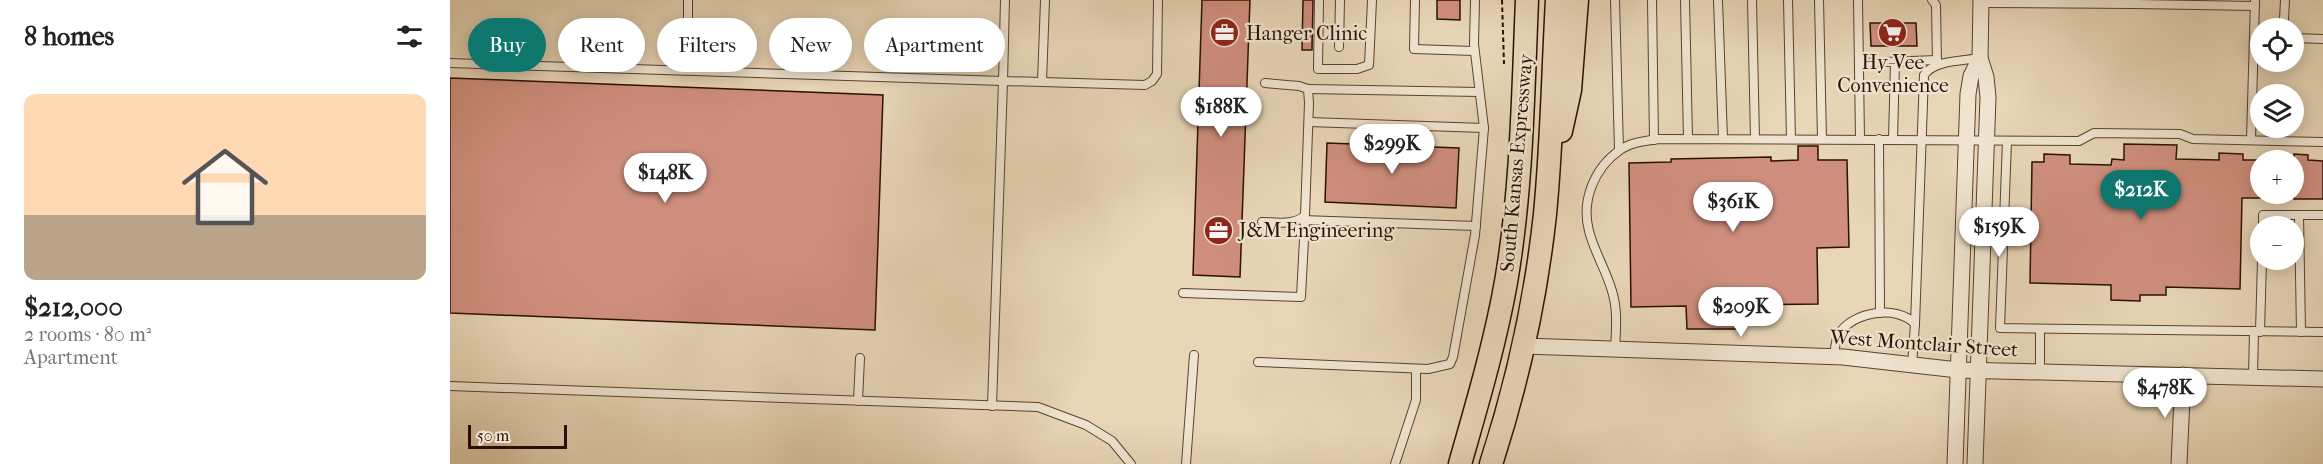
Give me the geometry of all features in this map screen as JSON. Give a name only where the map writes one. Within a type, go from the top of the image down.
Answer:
[{"type":"main road","points":[[1519,0],[1522,116]]},
{"type":"main road","name":"South Kansas Expressway","points":[[1460,464],[1479,400],[1506,282],[1517,196],[1527,0]]},
{"type":"main road","name":"South Kansas Expressway","points":[[1491,464],[1522,346],[1538,266],[1549,170],[1557,0]]},
{"type":"main road","points":[[1549,170],[1570,90],[1577,0]]},
{"type":"street","points":[[1975,464],[1986,140],[1986,77],[1980,58],[1981,2]]},
{"type":"street","points":[[1954,464],[1966,139],[1971,76],[1980,58]]},
{"type":"street","name":"West Montclair Street","points":[[1522,346],[1834,357],[1958,370],[2323,379]]},
{"type":"street","points":[[2179,464],[2183,375]]},
{"type":"lane","points":[[688,0],[688,18]]},
{"type":"lane","points":[[992,406],[1005,0]]},
{"type":"lane","points":[[1042,82],[1045,0]]},
{"type":"lane","points":[[757,72],[1145,85],[1157,74],[1158,0]]},
{"type":"lane","points":[[1319,0],[1318,69],[1357,69],[1369,65],[1372,0]]},
{"type":"lane","points":[[1339,47],[1340,0]]},
{"type":"lane","points":[[1415,0],[1414,49],[1474,51]]},
{"type":"lane","points":[[1258,362],[1416,369],[1450,364],[1476,226],[1484,128],[1474,51],[1475,0]]},
{"type":"lane","points":[[1615,0],[1619,150]]},
{"type":"lane","points":[[1652,0],[1654,140]]},
{"type":"lane","points":[[1685,0],[1688,139]]},
{"type":"lane","points":[[1718,0],[1723,139]]},
{"type":"lane","points":[[1752,0],[1755,139]]},
{"type":"lane","points":[[1788,0],[1791,139]]},
{"type":"lane","points":[[1819,0],[1822,139]]},
{"type":"lane","points":[[1858,0],[1860,139]]},
{"type":"lane","points":[[1912,366],[1924,75],[1936,62],[1936,5],[1932,0]]},
{"type":"lane","points":[[2284,18],[2285,0]]},
{"type":"lane","points":[[1981,2],[2255,3],[2256,18]]},
{"type":"lane","points":[[2304,38],[2323,39]]},
{"type":"lane","points":[[1859,63],[1936,62],[1980,58]]},
{"type":"lane","points":[[1893,139],[1895,62]]},
{"type":"lane","points":[[450,63],[657,68]]},
{"type":"lane","points":[[2251,140],[2255,72]]},
{"type":"lane","points":[[1265,83],[1308,89],[1479,92]]},
{"type":"lane","points":[[1183,293],[1301,297],[1309,122],[1308,89]]},
{"type":"lane","points":[[1309,122],[1484,128]]},
{"type":"lane","points":[[1616,350],[1617,312],[1612,290],[1589,231],[1586,207],[1591,187],[1603,167],[1619,150],[1638,142],[1688,139],[2079,141],[2094,133],[2180,134],[2193,139],[2323,142]]},
{"type":"lane","points":[[1879,139],[1880,313]]},
{"type":"lane","points":[[2007,141],[2000,328],[2323,332]]},
{"type":"lane","points":[[2300,215],[2301,332]]},
{"type":"lane","points":[[2263,216],[2323,215]]},
{"type":"lane","points":[[1262,222],[1303,220],[1476,226]]},
{"type":"lane","points":[[2253,377],[2261,270]]},
{"type":"lane","points":[[1834,357],[1838,335],[1848,324],[1860,318],[1880,313],[1900,314],[1908,317],[1914,324]]},
{"type":"lane","points":[[2040,328],[2040,371]]},
{"type":"lane","points":[[1186,464],[1194,355]]},
{"type":"lane","points":[[858,401],[860,358]]},
{"type":"lane","points":[[1395,464],[1416,400],[1416,369]]},
{"type":"lane","points":[[450,386],[1038,406],[1086,425],[1112,441],[1131,464]]},
{"type":"path","points":[[1502,0],[1504,64]]},
{"type":"building","points":[[1202,0],[1250,0],[1240,277],[1193,275]]},
{"type":"building","points":[[1303,0],[1313,0],[1312,50],[1302,50]]},
{"type":"building","points":[[1437,0],[1460,0],[1460,20],[1437,19]]},
{"type":"building","points":[[1870,23],[1916,23],[1917,46],[1871,46]]},
{"type":"building","points":[[450,78],[883,95],[875,330],[450,313]]},
{"type":"building","points":[[1327,143],[1459,148],[1456,208],[1325,202]]},
{"type":"building","points":[[2124,144],[2177,145],[2176,159],[2219,160],[2219,153],[2243,154],[2243,160],[2250,160],[2250,198],[2242,198],[2240,289],[2166,287],[2166,295],[2140,295],[2140,301],[2111,300],[2111,285],[2030,283],[2032,162],[2044,162],[2044,154],[2070,155],[2070,164],[2111,165],[2112,159],[2124,160]]},
{"type":"building","points":[[1798,146],[1818,146],[1818,160],[1847,160],[1849,247],[1817,248],[1818,304],[1743,305],[1744,329],[1687,329],[1686,306],[1631,307],[1629,163],[1671,162],[1671,159],[1771,157],[1771,161],[1798,160]]},
{"type":"building","points":[[2304,155],[2308,155],[2308,160],[2323,161],[2323,199],[2304,199]]},
{"type":"place","name":"Hy-Vee Convenience","points":[[1893,32]]},
{"type":"place","name":"Hanger Clinic","points":[[1225,33]]},
{"type":"place","name":"J&M Engineering","points":[[1218,230]]}]
